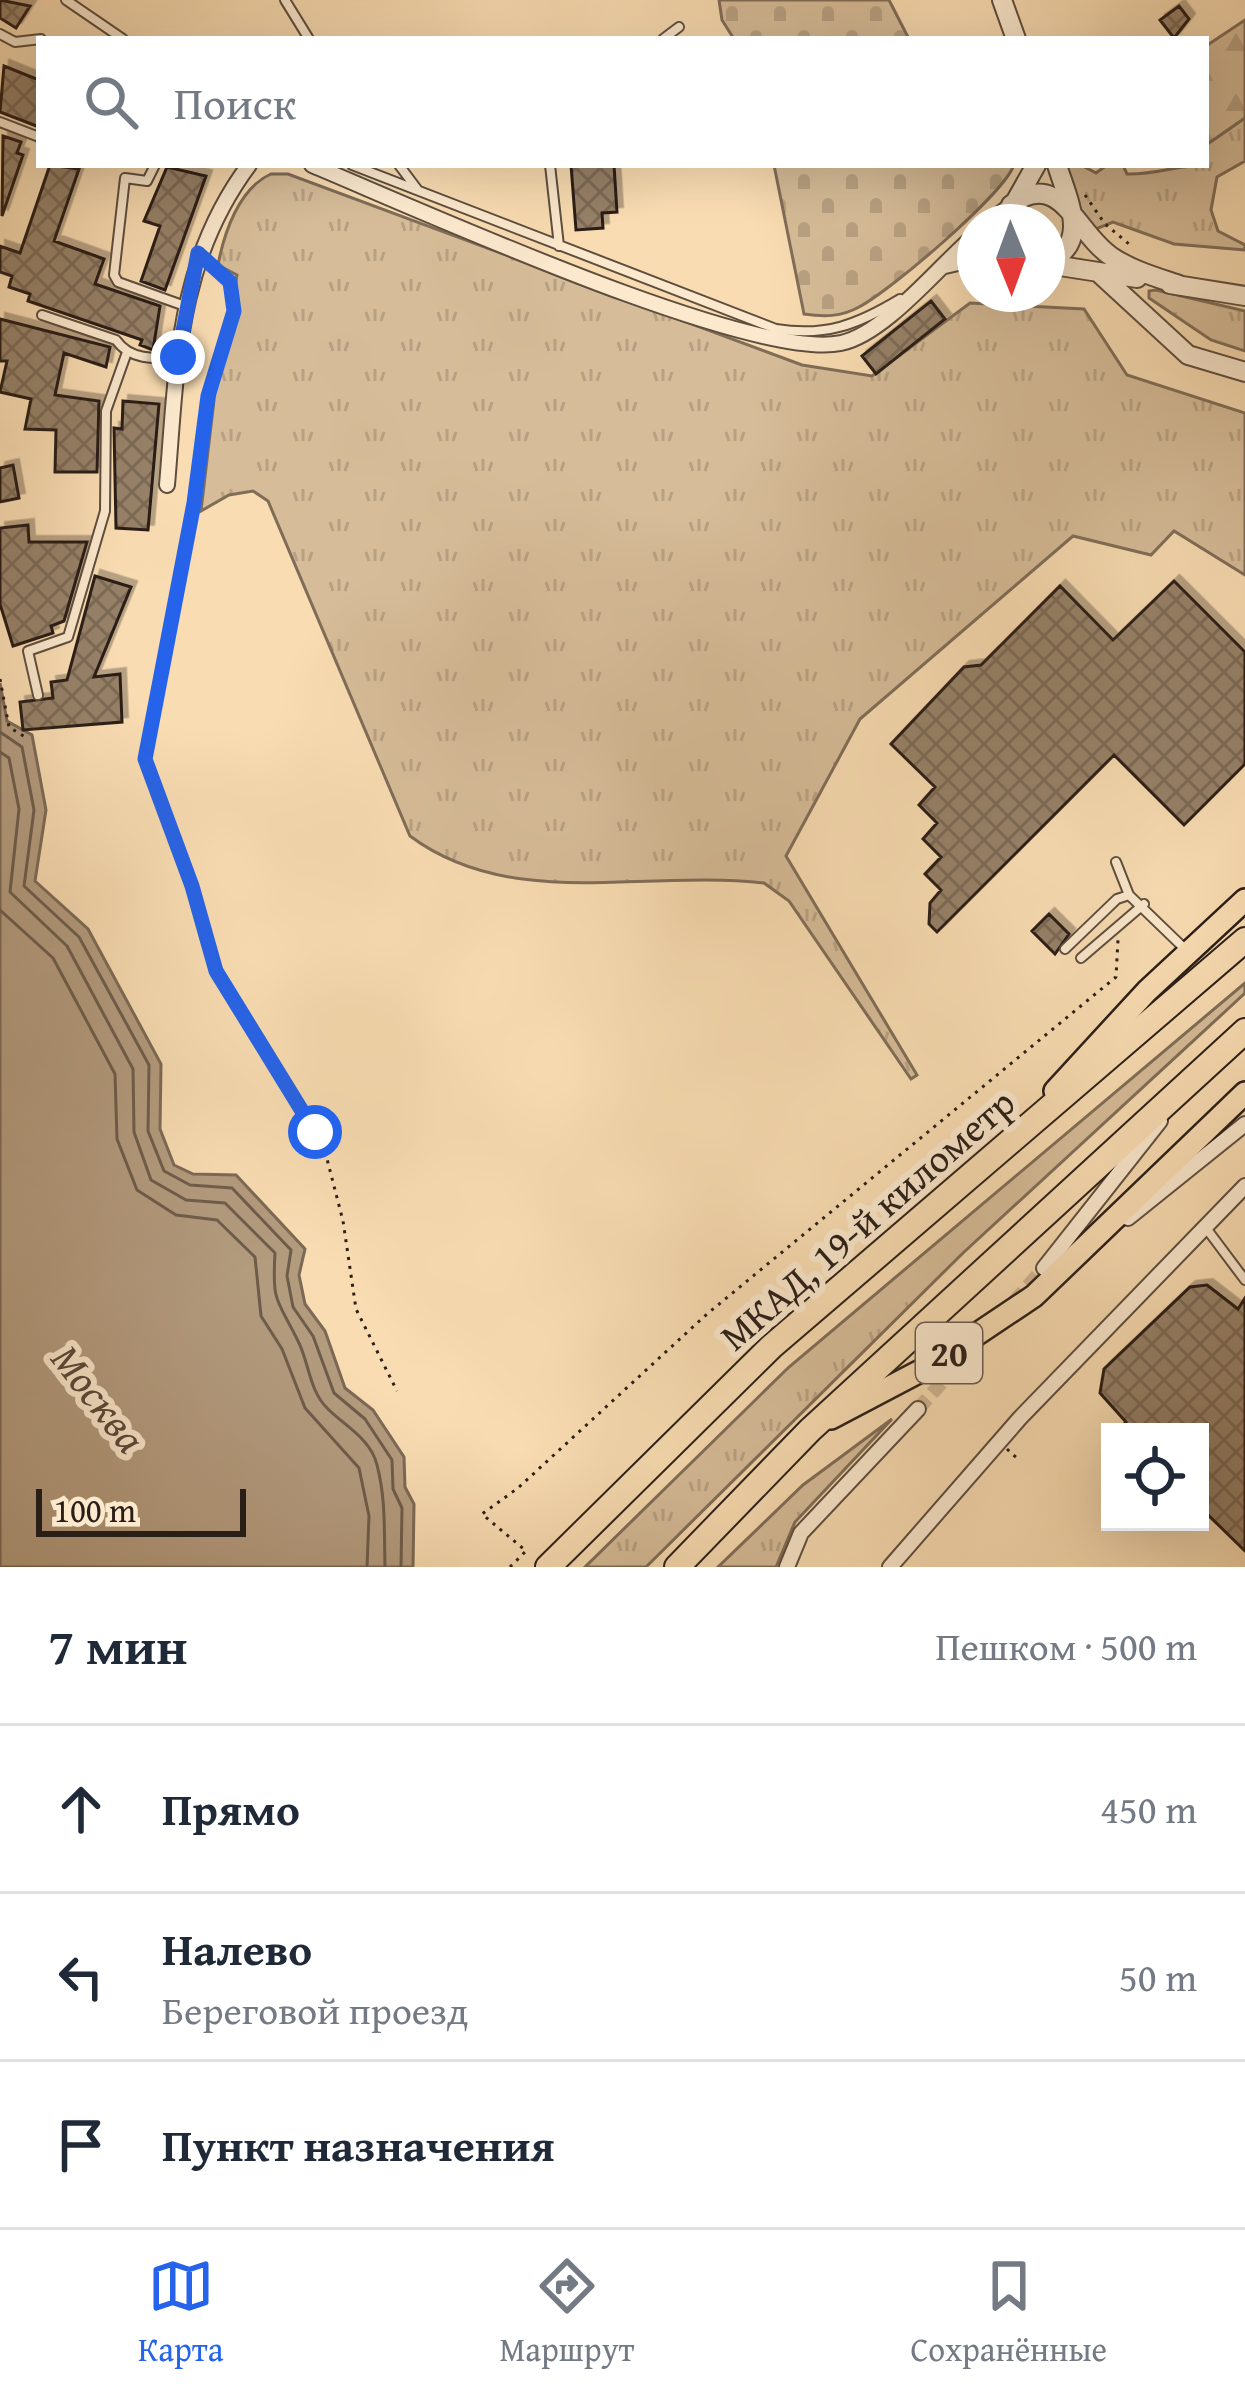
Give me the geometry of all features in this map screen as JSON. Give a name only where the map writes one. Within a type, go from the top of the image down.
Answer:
[{"type":"highway","name":"МКАД, 19-й километр","points":[[548,1567],[771,1347],[1245,940]]},
{"type":"highway","points":[[676,1567],[810,1430],[1245,1031]]},
{"type":"main road","points":[[1005,1146],[1189,952],[1245,900]]},
{"type":"main road","name":"20","points":[[810,1430],[928,1367],[1034,1296],[1245,1093]]},
{"type":"street","points":[[1002,0],[1015,36]]},
{"type":"street","points":[[166,484],[185,306],[198,253],[247,168]]},
{"type":"street","points":[[320,168],[708,320],[810,346],[856,339],[957,251]]},
{"type":"street","points":[[1013,204],[1034,168]]},
{"type":"street","points":[[1058,168],[1072,215],[1071,242],[1065,247]]},
{"type":"street","points":[[1017,204],[1027,194],[1045,192],[1064,204]]},
{"type":"street","points":[[1065,205],[1111,257],[1182,286]]},
{"type":"street","points":[[930,274],[957,265]]},
{"type":"street","points":[[1065,265],[1245,296]]},
{"type":"street","points":[[1095,271],[1188,356],[1245,372]]},
{"type":"street","points":[[1044,1268],[1190,1082]]},
{"type":"street","points":[[1077,1258],[1245,1124]]},
{"type":"street","points":[[890,1567],[998,1441],[1245,1188]]},
{"type":"street","points":[[787,1567],[801,1533],[918,1409]]},
{"type":"lane","points":[[66,0],[119,36]]},
{"type":"lane","points":[[285,0],[307,36]]},
{"type":"lane","points":[[667,36],[680,27]]},
{"type":"lane","points":[[0,34],[15,42],[36,40]]},
{"type":"lane","points":[[0,122],[36,136]]},
{"type":"lane","points":[[154,168],[147,181],[125,178],[114,275],[118,282],[185,306]]},
{"type":"lane","points":[[360,168],[776,328],[809,334],[841,330],[912,292]]},
{"type":"lane","points":[[401,168],[418,190]]},
{"type":"lane","points":[[550,168],[559,246]]},
{"type":"lane","points":[[42,315],[116,340],[127,352],[149,359],[178,357]]},
{"type":"lane","points":[[38,695],[28,651],[68,637],[89,576],[109,475],[106,411],[127,352]]},
{"type":"lane","points":[[1116,862],[1129,895],[1144,904],[1189,952]]},
{"type":"lane","points":[[1064,949],[1117,899],[1129,895]]},
{"type":"lane","points":[[1081,958],[1144,904]]},
{"type":"lane","points":[[1204,1226],[1245,1280]]},
{"type":"path","points":[[1080,185],[1105,224],[1129,244]]},
{"type":"path","points":[[198,253],[230,282],[234,311],[208,396],[194,503],[145,759],[192,886],[216,971],[304,1109],[326,1155],[344,1221],[356,1309],[397,1391]]},
{"type":"path","points":[[0,680],[9,727],[25,736]]},
{"type":"path","points":[[510,1567],[526,1551],[482,1514],[722,1302],[1116,977],[1118,926]]},
{"type":"path","points":[[1008,1449],[1019,1460]]},
{"type":"green space","points":[[719,0],[889,0],[907,36],[732,36],[722,20]]},
{"type":"green space","points":[[1245,20],[1245,118],[1209,143],[1209,44]]},
{"type":"green space","points":[[1245,118],[1245,161],[1217,177],[1211,210],[1218,231],[1245,245],[1245,250],[1174,244],[1113,222],[1091,231],[1075,206],[1062,168],[1096,173],[1103,168],[1124,168],[1127,174],[1209,168],[1209,143]]},
{"type":"green space","points":[[775,168],[1012,168],[984,204],[957,204],[957,229],[895,282],[852,310],[825,316],[804,314]]},
{"type":"green space","points":[[271,174],[288,174],[802,365],[872,376],[958,312],[1084,309],[1127,375],[1245,413],[1245,575],[1174,531],[1151,555],[1073,536],[860,719],[786,856],[917,1075],[911,1079],[789,901],[764,883],[536,881],[450,859],[410,836],[268,501],[253,491],[229,495],[201,511],[216,383],[237,275],[218,265],[229,226],[260,181]]},
{"type":"green space","points":[[1149,291],[1245,311],[1245,351],[1211,340],[1149,298]]},
{"type":"green space","points":[[1245,983],[1245,993],[963,1253],[646,1567],[585,1567],[789,1367]]},
{"type":"green space","points":[[892,1419],[795,1522],[776,1567],[718,1567],[803,1485]]},
{"type":"water","name":"Москва","points":[[0,683],[7,721],[32,735],[46,810],[35,881],[88,929],[161,1064],[160,1129],[174,1165],[193,1174],[236,1175],[305,1249],[299,1275],[305,1304],[325,1331],[345,1388],[373,1410],[404,1457],[405,1487],[414,1504],[413,1567],[0,1567]]},
{"type":"building","points":[[0,0],[30,6],[16,28],[0,18]]},
{"type":"building","points":[[1179,6],[1189,19],[1176,36],[1160,20]]},
{"type":"building","points":[[4,66],[36,79],[36,126],[0,112]]},
{"type":"building","points":[[3,136],[21,142],[17,153],[23,155],[2,216]]},
{"type":"building","points":[[49,168],[79,169],[54,241],[104,259],[95,284],[160,306],[153,350],[140,345],[142,340],[28,301],[30,294],[9,287],[12,276],[0,272],[0,246],[20,253]]},
{"type":"building","points":[[167,168],[206,176],[165,290],[141,281],[160,226],[144,221]]},
{"type":"building","points":[[571,168],[614,168],[617,212],[602,213],[603,228],[576,230]]},
{"type":"building","points":[[931,301],[945,319],[876,374],[862,356]]},
{"type":"building","points":[[0,319],[110,347],[106,367],[64,353],[55,395],[99,401],[97,472],[55,472],[56,430],[25,429],[31,399],[0,392],[7,361],[0,361]]},
{"type":"building","points":[[123,401],[159,404],[148,530],[116,528],[114,428],[122,429]]},
{"type":"building","points":[[13,465],[19,498],[0,502],[0,468]]},
{"type":"building","points":[[28,525],[29,542],[87,542],[64,621],[51,626],[53,633],[13,646],[0,604],[0,528]]},
{"type":"building","points":[[95,576],[131,587],[94,677],[120,674],[122,722],[23,730],[20,702],[53,698],[51,682],[67,680]]},
{"type":"building","points":[[1174,581],[1245,652],[1245,764],[1184,825],[1114,755],[937,932],[929,924],[930,903],[941,890],[925,874],[941,857],[923,839],[937,823],[919,805],[935,787],[891,744],[964,667],[981,665],[1060,586],[1113,640]]},
{"type":"building","points":[[1049,914],[1069,934],[1055,954],[1032,931]]},
{"type":"building","points":[[1207,1285],[1238,1309],[1245,1298],[1245,1551],[1209,1516],[1209,1423],[1125,1423],[1100,1393],[1104,1369],[1190,1287]]},
{"type":"tunnel","points":[[1014,1302],[1044,1268]]},
{"type":"tunnel","points":[[918,1409],[979,1341]]},
{"type":"route","points":[[178,357],[198,253],[230,282],[234,311],[208,396],[194,503],[145,759],[192,886],[216,971],[315,1132]]}]
